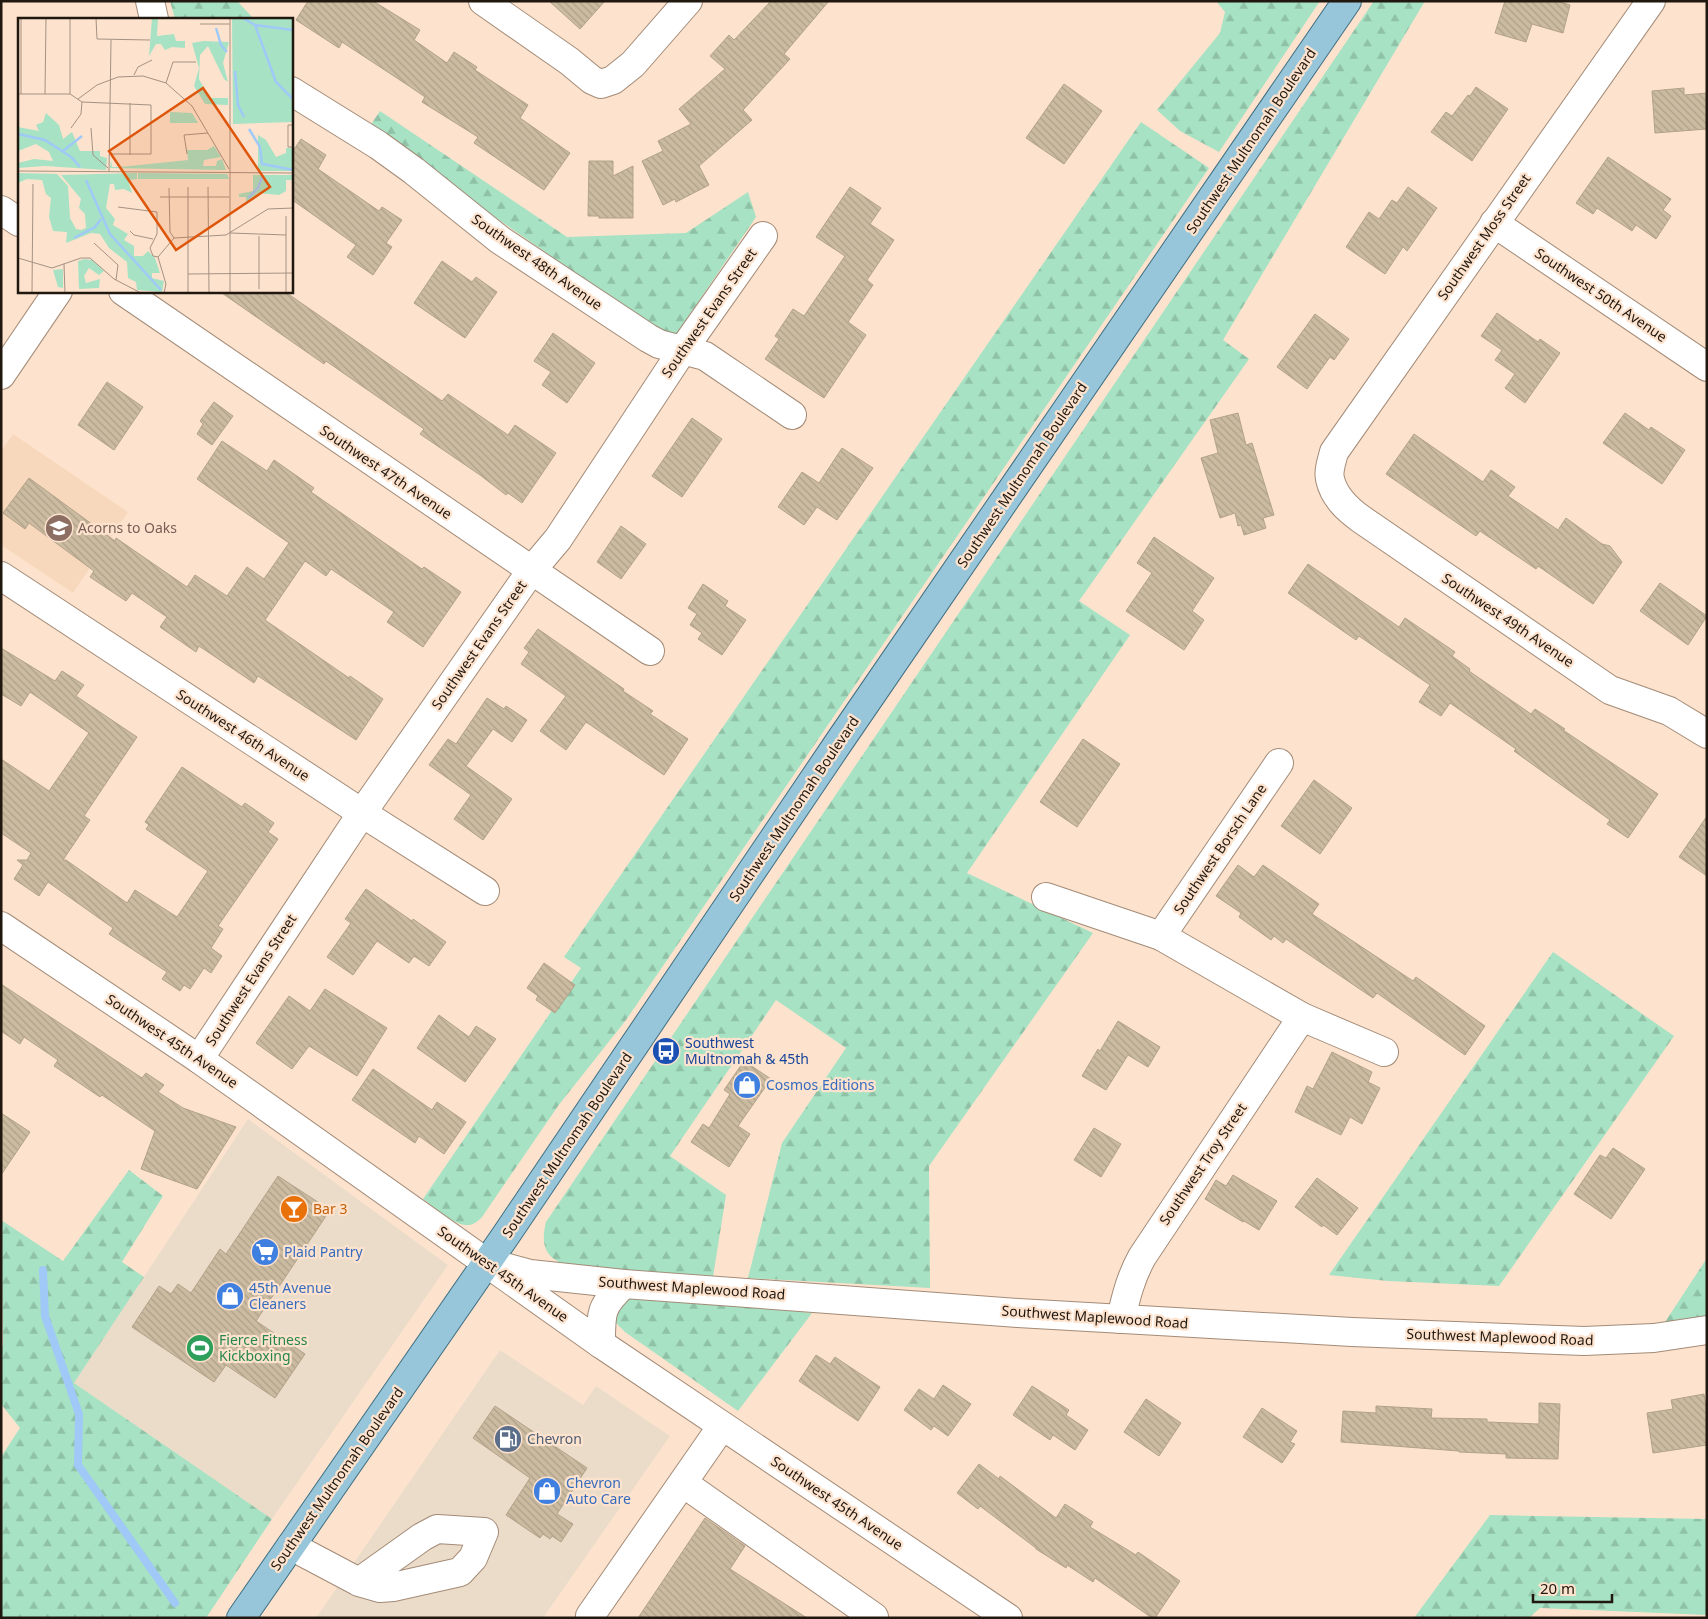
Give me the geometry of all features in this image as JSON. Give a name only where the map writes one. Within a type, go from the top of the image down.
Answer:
[{"type":"main road","name":"Southwest Multnomah Boulevard","points":[[242,1618],[603,1092],[839,742],[1346,1]]},
{"type":"street","points":[[150,1],[154,18]]},
{"type":"street","points":[[483,1],[570,61],[592,80],[601,84],[613,80],[633,64],[688,1]]},
{"type":"street","name":"Southwest Moss Street","points":[[1329,478],[1334,452],[1651,1]]},
{"type":"street","name":"Southwest 48th Avenue","points":[[292,92],[378,145],[414,171],[500,240],[648,338],[659,344],[705,356],[792,416]]},
{"type":"street","points":[[1,210],[18,221]]},
{"type":"street","name":"Southwest 50th Avenue","points":[[1494,223],[1707,367]]},
{"type":"street","name":"Southwest Evans Street","points":[[200,1059],[362,813],[531,571],[558,539],[682,351],[763,236]]},
{"type":"street","points":[[1,375],[57,292]]},
{"type":"street","name":"Southwest 47th Avenue","points":[[124,292],[650,651]]},
{"type":"street","name":"Southwest 49th Avenue","points":[[1329,478],[1336,494],[1345,507],[1355,515],[1610,690],[1669,711],[1707,734]]},
{"type":"street","name":"Southwest 46th Avenue","points":[[1,576],[362,813],[485,891]]},
{"type":"street","name":"Southwest Borsch Lane","points":[[1162,936],[1279,763]]},
{"type":"street","points":[[1046,897],[1162,936],[1302,1017],[1384,1052]]},
{"type":"street","name":"Southwest 45th Avenue","points":[[1,926],[200,1059],[602,1344],[1008,1618]]},
{"type":"street","name":"Southwest Troy Street","points":[[1122,1319],[1127,1291],[1142,1257],[1302,1017]]},
{"type":"street","name":"Southwest Maplewood Road","points":[[486,1262],[530,1274],[624,1284],[1009,1312],[1352,1332],[1584,1341],[1654,1338],[1707,1330]]},
{"type":"street","points":[[602,1344],[601,1318],[604,1306],[624,1284]]},
{"type":"street","points":[[590,1616],[722,1426]]},
{"type":"street","points":[[683,1483],[874,1617]]},
{"type":"street","points":[[291,1546],[359,1582]]},
{"type":"shaded area","name":"Acorns to Oaks","points":[[13,434],[128,512],[73,593],[1,545],[1,451]]},
{"type":"shaded area","points":[[248,1119],[448,1265],[272,1519],[74,1383]]},
{"type":"shaded area","points":[[500,1350],[583,1405],[596,1386],[670,1436],[543,1618],[316,1618]]},
{"type":"green space","points":[[170,1],[237,1],[253,18],[175,18]]},
{"type":"green space","points":[[1216,1],[1320,1],[1219,152],[1180,131],[1157,110],[1220,33],[1225,12]]},
{"type":"green space","points":[[1374,1],[1425,1],[1223,340],[1249,359],[1079,601],[1130,635],[967,873],[1093,933],[929,1166],[930,1288],[748,1278],[782,1143],[846,1048],[776,1000],[670,1156],[726,1195],[713,1277],[576,1266],[559,1262],[546,1250],[544,1234],[546,1222]]},
{"type":"green space","points":[[380,111],[567,237],[686,233],[748,192],[756,217],[675,336],[662,333],[368,129]]},
{"type":"green space","points":[[1141,122],[1209,168],[626,1020],[558,1106],[482,1217],[470,1225],[460,1224],[449,1218],[423,1199],[581,968],[564,957]]},
{"type":"green space","points":[[1553,952],[1674,1036],[1499,1286],[1388,1281],[1329,1275]]},
{"type":"green space","points":[[129,1170],[163,1196],[122,1262],[144,1277],[74,1383],[272,1519],[206,1618],[1,1618],[1,1457],[20,1428],[1,1404],[1,1347],[3,1345],[1,1220],[63,1261]]},
{"type":"green space","points":[[1707,1258],[1707,1316],[1665,1322]]},
{"type":"green space","points":[[640,1296],[812,1313],[738,1411],[625,1332],[615,1322],[621,1299]]},
{"type":"green space","points":[[1490,1515],[1707,1519],[1707,1615],[1540,1608],[1529,1618],[1414,1618]]},
{"type":"building","points":[[308,1],[373,1],[420,30],[414,40],[447,63],[454,52],[477,67],[475,70],[528,105],[520,118],[570,153],[544,190],[474,143],[478,137],[422,102],[425,97],[409,86],[342,42],[339,48],[296,20]]},
{"type":"building","points":[[549,1],[605,1],[580,29]]},
{"type":"building","points":[[771,1],[829,1],[784,54],[790,59],[743,110],[752,120],[699,166],[709,185],[676,202],[675,199],[663,205],[642,161],[663,151],[658,141],[691,124],[679,109],[725,69],[710,56],[729,35],[734,40]]},
{"type":"building","points":[[1505,1],[1557,1],[1570,5],[1563,33],[1532,24],[1526,42],[1495,33]]},
{"type":"building","points":[[1064,84],[1102,111],[1064,164],[1026,138]]},
{"type":"building","points":[[1476,87],[1508,109],[1472,161],[1431,132],[1446,112],[1452,116]]},
{"type":"building","points":[[1684,88],[1684,95],[1707,93],[1707,129],[1655,133],[1652,91]]},
{"type":"building","points":[[301,139],[326,155],[318,169],[379,211],[382,207],[402,220],[386,243],[392,247],[373,275],[347,257],[356,245],[292,200],[292,152]]},
{"type":"building","points":[[1608,157],[1671,199],[1663,210],[1671,216],[1656,239],[1636,225],[1632,231],[1597,208],[1593,214],[1576,203]]},
{"type":"building","points":[[589,161],[613,161],[613,176],[633,166],[633,218],[599,218],[599,216],[588,216]]},
{"type":"building","points":[[850,187],[881,208],[870,224],[894,240],[867,280],[873,285],[848,322],[866,335],[824,398],[765,359],[779,339],[775,336],[793,309],[804,316],[845,256],[816,237]]},
{"type":"building","points":[[1408,187],[1437,208],[1407,251],[1403,247],[1385,274],[1346,247],[1369,212],[1379,219],[1392,200],[1397,203]]},
{"type":"building","points":[[442,261],[472,282],[476,277],[497,292],[465,338],[414,303]]},
{"type":"building","points":[[220,292],[285,292],[442,401],[448,394],[508,435],[515,425],[556,453],[522,503],[508,493],[506,495],[420,434],[424,429],[326,361],[324,364]]},
{"type":"building","points":[[1497,313],[1538,342],[1540,339],[1560,353],[1525,403],[1505,388],[1515,374],[1495,360],[1502,350],[1481,336]]},
{"type":"building","points":[[1315,314],[1349,339],[1334,360],[1330,357],[1307,389],[1277,367]]},
{"type":"building","points":[[553,333],[595,363],[567,403],[542,385],[551,372],[534,361]]},
{"type":"building","points":[[107,382],[143,407],[114,450],[78,425]]},
{"type":"building","points":[[214,402],[233,416],[212,445],[197,434],[203,424],[200,421]]},
{"type":"building","points":[[1238,413],[1246,445],[1252,443],[1274,515],[1263,518],[1266,528],[1244,535],[1241,525],[1238,526],[1235,513],[1220,518],[1201,458],[1218,453],[1210,420]]},
{"type":"building","points":[[1625,413],[1649,430],[1651,427],[1685,450],[1662,484],[1603,443]]},
{"type":"building","points":[[692,418],[722,439],[682,497],[652,476]]},
{"type":"building","points":[[1414,434],[1483,482],[1491,470],[1515,487],[1508,496],[1558,530],[1566,518],[1602,544],[1610,546],[1622,562],[1593,604],[1538,566],[1536,569],[1480,531],[1476,536],[1386,474]]},
{"type":"building","points":[[222,441],[267,471],[274,460],[314,488],[311,492],[422,569],[424,567],[461,592],[423,647],[387,622],[394,612],[331,569],[326,576],[305,561],[265,620],[383,699],[356,740],[258,676],[254,683],[199,646],[196,652],[160,627],[167,617],[132,593],[126,601],[90,577],[94,571],[29,523],[25,529],[3,513],[29,478],[115,541],[116,538],[187,587],[195,575],[227,596],[247,567],[264,579],[289,543],[197,479]]},
{"type":"building","points":[[842,448],[873,468],[837,520],[817,507],[804,525],[778,507],[802,472],[819,483]]},
{"type":"building","points":[[621,526],[646,544],[621,579],[597,562]]},
{"type":"building","points":[[1154,537],[1214,578],[1192,611],[1204,620],[1184,650],[1126,611],[1152,573],[1137,563]]},
{"type":"building","points":[[1308,564],[1399,627],[1405,618],[1455,652],[1452,656],[1470,669],[1469,671],[1531,714],[1535,709],[1658,794],[1628,838],[1607,824],[1610,820],[1514,751],[1516,749],[1450,703],[1441,716],[1419,702],[1430,685],[1359,636],[1356,640],[1288,593]]},
{"type":"building","points":[[1660,583],[1707,616],[1688,645],[1640,611]]},
{"type":"building","points":[[703,584],[728,601],[725,606],[746,620],[722,655],[698,639],[702,633],[690,625],[697,614],[688,608]]},
{"type":"building","points":[[538,629],[624,689],[623,691],[653,711],[650,714],[688,739],[664,775],[586,722],[566,750],[540,731],[566,696],[521,664],[529,652],[524,648]]},
{"type":"building","points":[[1,648],[55,681],[62,671],[84,685],[76,696],[137,737],[84,816],[90,820],[63,860],[66,860],[127,903],[135,890],[177,917],[208,871],[146,829],[149,825],[145,822],[182,767],[242,807],[245,803],[274,823],[268,832],[278,839],[218,926],[223,929],[211,948],[222,956],[211,973],[204,968],[190,989],[184,985],[180,991],[162,979],[167,972],[109,934],[113,928],[48,882],[39,896],[14,879],[23,865],[17,860],[27,860],[31,853],[1,833],[1,759],[49,791],[89,733],[30,692],[21,706],[1,694]]},
{"type":"building","points":[[487,698],[504,709],[506,706],[527,720],[512,742],[493,729],[466,766],[512,799],[483,840],[454,819],[471,795],[429,765],[448,739],[456,744]]},
{"type":"building","points":[[1083,739],[1120,764],[1077,827],[1040,802]]},
{"type":"building","points":[[1314,780],[1352,808],[1320,854],[1281,826]]},
{"type":"building","points":[[1707,816],[1707,876],[1679,857]]},
{"type":"building","points":[[1238,865],[1254,877],[1263,865],[1319,904],[1312,914],[1413,981],[1416,977],[1485,1026],[1465,1055],[1377,993],[1373,998],[1286,939],[1283,943],[1274,936],[1271,940],[1239,917],[1241,913],[1216,896]]},
{"type":"building","points":[[366,889],[446,942],[429,966],[414,956],[409,963],[377,941],[353,975],[327,957],[351,923],[345,919]]},
{"type":"building","points":[[544,963],[575,985],[555,1013],[536,1000],[538,996],[527,988]]},
{"type":"building","points":[[1,984],[142,1078],[146,1073],[164,1085],[158,1092],[183,1108],[236,1127],[197,1189],[141,1169],[155,1131],[102,1095],[100,1097],[54,1066],[58,1060],[24,1037],[20,1044],[1,1031]]},
{"type":"building","points":[[325,989],[387,1028],[357,1076],[309,1046],[292,1069],[256,1043],[289,996],[310,1011]]},
{"type":"building","points":[[439,1015],[469,1037],[476,1026],[496,1039],[465,1082],[417,1048]]},
{"type":"building","points":[[1118,1021],[1160,1047],[1148,1067],[1128,1055],[1106,1090],[1082,1076]]},
{"type":"building","points":[[1332,1052],[1372,1072],[1368,1082],[1380,1088],[1362,1124],[1350,1117],[1341,1135],[1295,1112],[1307,1086],[1313,1089]]},
{"type":"building","points":[[744,1061],[771,1079],[738,1126],[750,1134],[729,1167],[691,1142],[703,1124],[709,1128],[730,1094],[724,1090]]},
{"type":"building","points":[[373,1069],[432,1110],[437,1102],[466,1122],[444,1154],[419,1136],[415,1143],[352,1100]]},
{"type":"building","points":[[1,1113],[30,1132],[1,1175]]},
{"type":"building","points":[[1094,1128],[1121,1144],[1101,1177],[1074,1160]]},
{"type":"building","points":[[1613,1148],[1645,1169],[1611,1219],[1574,1194],[1600,1155],[1606,1158]]},
{"type":"building","points":[[1233,1175],[1277,1201],[1259,1230],[1205,1199],[1216,1180],[1226,1186]]},
{"type":"building","points":[[278,1176],[330,1210],[256,1321],[305,1354],[275,1398],[226,1365],[214,1382],[132,1327],[159,1286],[171,1294],[178,1284],[191,1293],[220,1249],[226,1254]]},
{"type":"building","points":[[1317,1178],[1358,1208],[1337,1235],[1323,1225],[1322,1227],[1295,1207]]},
{"type":"building","points":[[816,1355],[830,1364],[835,1357],[880,1387],[858,1421],[799,1381]]},
{"type":"building","points":[[943,1385],[971,1404],[948,1436],[934,1426],[931,1430],[904,1410],[919,1389],[934,1399]]},
{"type":"building","points":[[1032,1386],[1069,1410],[1066,1415],[1088,1430],[1075,1450],[1053,1435],[1050,1440],[1013,1415]]},
{"type":"building","points":[[1704,1394],[1707,1414],[1707,1445],[1653,1453],[1647,1413],[1673,1409],[1671,1400]]},
{"type":"building","points":[[1146,1399],[1181,1423],[1159,1456],[1124,1432]]},
{"type":"building","points":[[1539,1403],[1560,1404],[1558,1459],[1506,1458],[1506,1454],[1341,1442],[1343,1411],[1376,1413],[1376,1406],[1432,1409],[1431,1418],[1487,1419],[1487,1422],[1539,1424]]},
{"type":"building","points":[[495,1406],[587,1468],[557,1514],[573,1524],[561,1542],[552,1536],[550,1539],[543,1534],[540,1538],[506,1515],[530,1478],[473,1438]]},
{"type":"building","points":[[1262,1408],[1297,1431],[1290,1442],[1295,1444],[1282,1463],[1243,1437]]},
{"type":"building","points":[[979,1464],[999,1479],[1000,1476],[1056,1518],[1065,1504],[1093,1522],[1090,1527],[1136,1555],[1138,1552],[1180,1581],[1155,1618],[1152,1618],[1095,1578],[1093,1582],[1067,1565],[1066,1568],[1036,1549],[980,1506],[978,1509],[957,1493]]},
{"type":"building","points":[[705,1518],[745,1546],[730,1569],[807,1618],[638,1618]]},
{"type":"waterway","points":[[43,1270],[45,1316],[79,1414],[78,1465],[175,1603]]},
{"type":"place","name":"Acorns to Oaks","points":[[59,528]]},
{"type":"place","name":"Southwest Multnomah & 45th","points":[[666,1051]]},
{"type":"place","name":"Cosmos Editions","points":[[747,1085]]},
{"type":"place","name":"Bar 3","points":[[294,1209]]},
{"type":"place","name":"Plaid Pantry","points":[[265,1252]]},
{"type":"place","name":"45th Avenue Cleaners","points":[[230,1296]]},
{"type":"place","name":"Fierce Fitness Kickboxing","points":[[200,1348]]},
{"type":"place","name":"Chevron","points":[[508,1439]]},
{"type":"place","name":"Chevron Auto Care","points":[[547,1491]]}]
